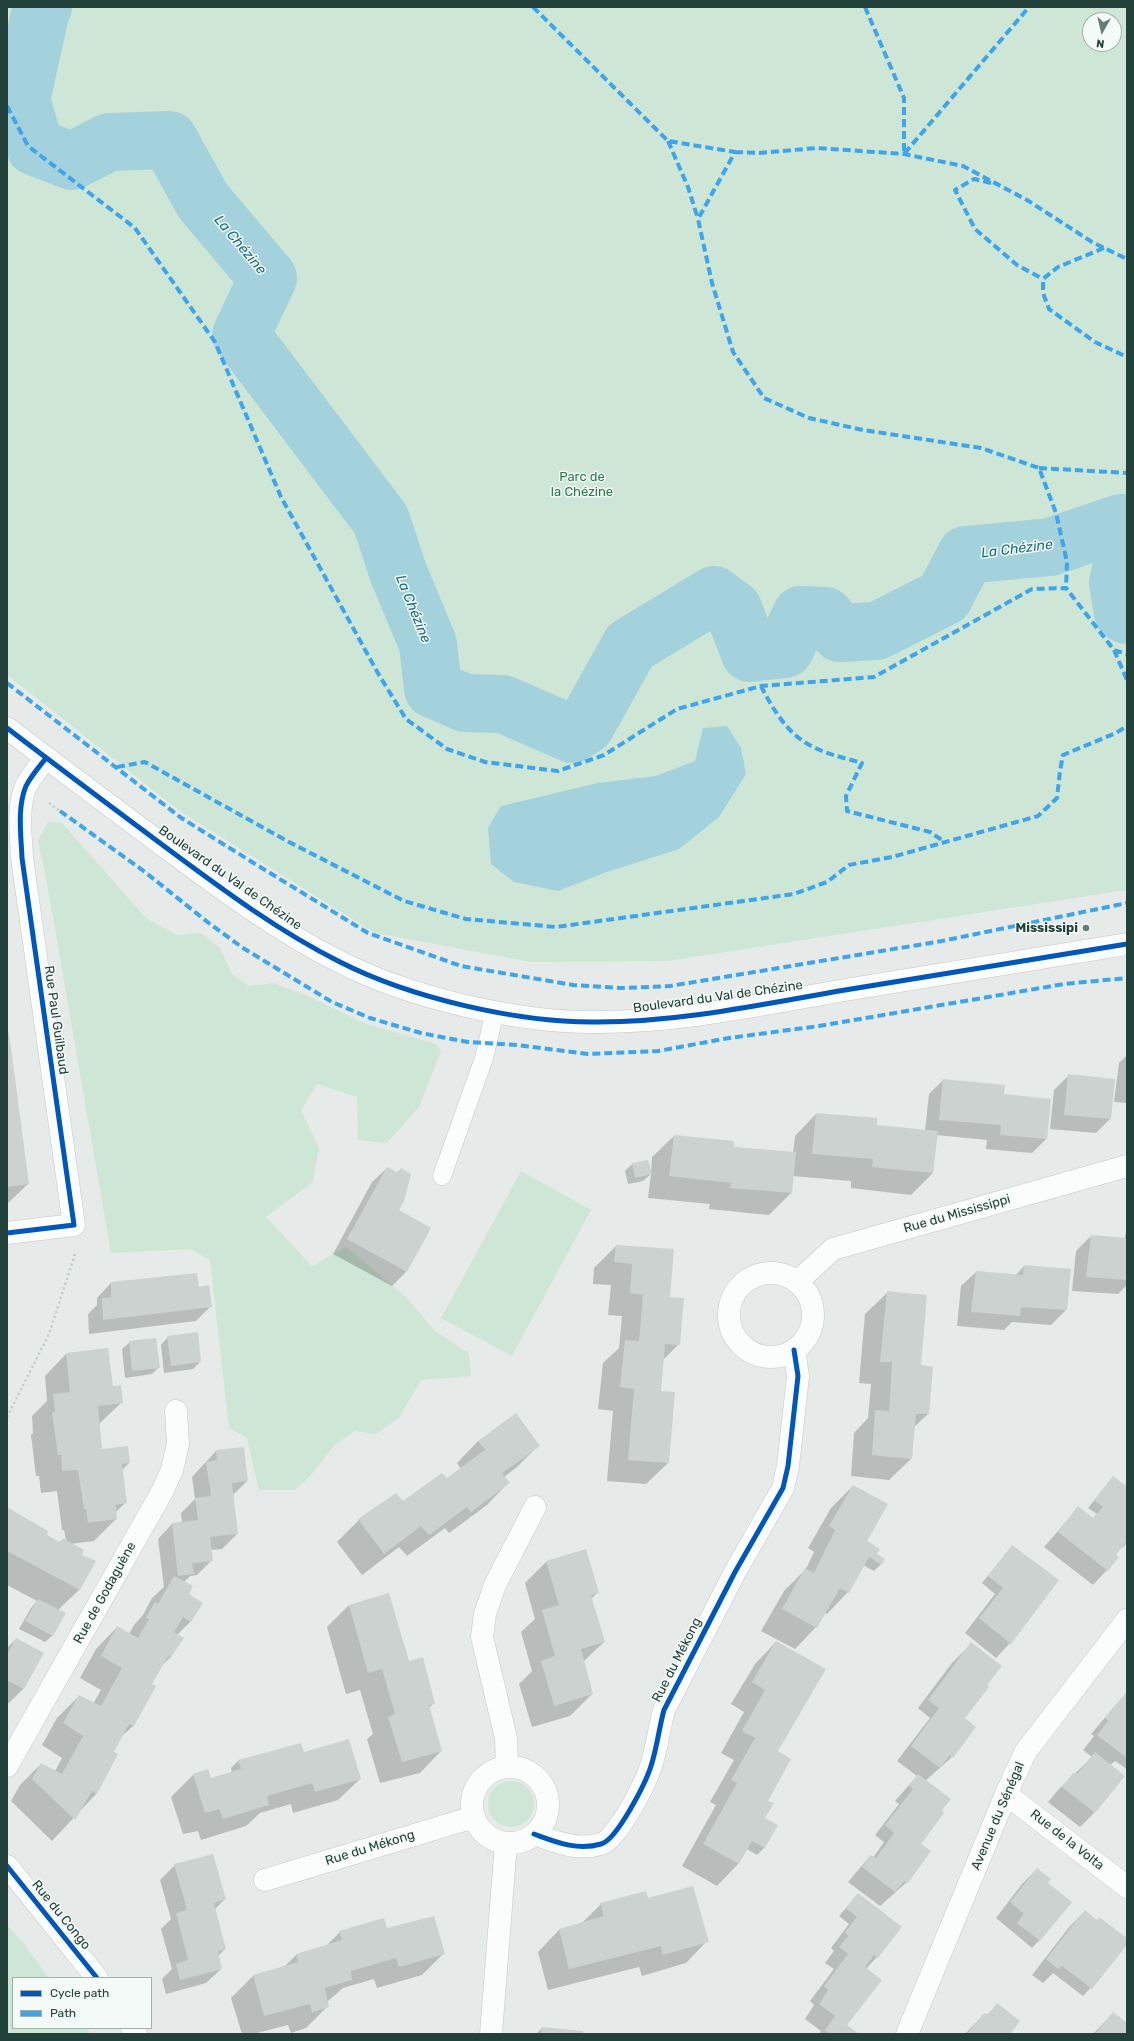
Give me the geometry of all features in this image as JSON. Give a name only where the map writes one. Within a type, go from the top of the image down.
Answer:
[{"type":"street","name":"Boulevard du Val de Chézine","points":[[7,728],[210,880],[280,928],[341,963],[407,990],[466,1006],[495,1011],[590,1022],[640,1020],[718,1011],[1127,944]]},
{"type":"street","name":"Rue Paul Guilbaud","points":[[46,758],[30,779],[25,790],[20,835],[74,1225]]},
{"type":"street","name":"Rue du Mississippi","points":[[797,1282],[834,1249],[1127,1166]]},
{"type":"street","points":[[7,1233],[74,1225]]},
{"type":"street","points":[[774,1272],[786,1275],[797,1282],[806,1291],[812,1306],[812,1324],[802,1344],[794,1350],[774,1357],[762,1356],[743,1347],[734,1337],[729,1323],[729,1305],[738,1288],[747,1280],[760,1274],[774,1272]]},
{"type":"street","name":"Rue du Mékong","points":[[534,1834],[576,1848],[603,1844],[611,1838],[627,1816],[651,1766],[657,1733],[664,1710],[735,1572],[783,1488],[788,1466],[798,1376],[794,1350]]},
{"type":"street","name":"Rue de Godaguène","points":[[7,1766],[162,1492],[172,1470],[178,1444],[176,1411]]},
{"type":"street","points":[[507,1767],[506,1738],[482,1638],[485,1614],[495,1585],[535,1507]]},
{"type":"street","name":"Avenue du Sénégal","points":[[906,2034],[1006,1794],[1026,1751],[1127,1620]]},
{"type":"street","points":[[507,1767],[519,1768],[530,1773],[539,1781],[545,1791],[548,1802],[547,1814],[542,1825],[534,1834],[516,1842],[506,1843],[495,1840],[486,1834],[474,1817],[472,1805],[478,1784],[486,1775],[507,1767]]},
{"type":"street","name":"Rue de la Volta","points":[[1006,1794],[1127,1887]]},
{"type":"street","name":"Rue du Mékong","points":[[265,1880],[474,1817]]},
{"type":"street","points":[[491,2034],[506,1843]]},
{"type":"street","name":"Rue du Congo","points":[[7,1866],[96,1977]]},
{"type":"lane","points":[[442,1176],[484,1058],[495,1011]]},
{"type":"path","points":[[7,1417],[49,1334],[75,1260],[76,1246],[74,1225]]},
{"type":"green space","name":"Parc de la Chézine","points":[[7,7],[1127,7],[1127,890],[667,961],[531,962],[375,933],[181,812],[7,675]]},
{"type":"green space","points":[[48,822],[62,823],[146,918],[177,935],[201,933],[220,948],[232,974],[249,986],[273,983],[308,996],[366,1024],[436,1044],[441,1051],[419,1107],[387,1143],[358,1140],[357,1097],[317,1084],[301,1110],[319,1148],[313,1182],[266,1217],[312,1266],[346,1247],[406,1297],[435,1331],[469,1353],[471,1376],[421,1380],[399,1418],[376,1434],[355,1431],[335,1445],[310,1476],[295,1490],[259,1490],[247,1438],[229,1428],[210,1260],[190,1249],[111,1253],[48,889],[38,840]]},
{"type":"green space","points":[[521,1171],[591,1210],[512,1356],[441,1318]]},
{"type":"green space","points":[[507,1781],[515,1781],[524,1785],[530,1791],[534,1804],[530,1817],[524,1823],[515,1827],[507,1827],[498,1823],[492,1817],[488,1808],[488,1800],[492,1791],[498,1785]]},
{"type":"green space","points":[[7,1925],[21,1940],[48,1977],[12,1977],[12,2029],[88,2029],[91,2034],[7,2034]]},
{"type":"water","points":[[727,726],[741,748],[746,774],[719,817],[679,849],[604,873],[558,891],[514,882],[491,864],[488,828],[501,806],[598,783],[656,776],[695,761],[703,728]]},
{"type":"building","points":[[7,1033],[9,1033],[29,1184],[7,1187]]},
{"type":"building","points":[[1068,1074],[1115,1079],[1111,1119],[1064,1115]]},
{"type":"building","points":[[943,1079],[1005,1085],[1004,1094],[1051,1099],[1047,1139],[1000,1135],[1001,1125],[939,1120]]},
{"type":"building","points":[[816,1113],[877,1118],[877,1125],[938,1131],[933,1173],[872,1167],[873,1159],[812,1154]]},
{"type":"building","points":[[674,1135],[734,1141],[734,1147],[796,1152],[792,1193],[730,1188],[731,1183],[669,1176]]},
{"type":"building","points":[[648,1160],[652,1174],[635,1178],[632,1163]]},
{"type":"building","points":[[387,1167],[399,1173],[401,1168],[411,1174],[404,1201],[399,1210],[431,1228],[407,1272],[347,1239]]},
{"type":"building","points":[[1091,1235],[1127,1238],[1127,1280],[1086,1277]]},
{"type":"building","points":[[616,1245],[674,1249],[670,1297],[684,1298],[680,1345],[665,1344],[661,1391],[675,1392],[669,1463],[628,1460],[634,1389],[620,1387],[625,1340],[639,1341],[643,1295],[630,1293],[632,1264],[614,1262]]},
{"type":"building","points":[[1024,1265],[1071,1269],[1067,1310],[1021,1307],[1020,1316],[971,1312],[976,1271],[1023,1275]]},
{"type":"building","points":[[197,1273],[199,1287],[209,1285],[212,1307],[103,1320],[102,1298],[111,1297],[111,1282]]},
{"type":"building","points":[[887,1291],[927,1295],[921,1365],[933,1367],[929,1414],[916,1414],[912,1459],[872,1455],[875,1410],[889,1411],[892,1362],[880,1362]]},
{"type":"building","points":[[198,1332],[201,1362],[171,1366],[167,1336]]},
{"type":"building","points":[[156,1338],[160,1368],[132,1371],[129,1341]]},
{"type":"building","points":[[108,1348],[113,1386],[121,1385],[123,1403],[98,1406],[102,1449],[128,1446],[130,1463],[122,1464],[127,1503],[116,1505],[117,1519],[88,1523],[86,1509],[84,1509],[78,1470],[62,1471],[61,1455],[58,1455],[52,1413],[55,1411],[53,1394],[70,1392],[66,1353]]},
{"type":"building","points":[[516,1413],[540,1446],[502,1473],[510,1483],[471,1512],[467,1507],[429,1535],[421,1526],[384,1554],[358,1519],[396,1493],[403,1501],[442,1473],[447,1478],[485,1450],[478,1441]]},
{"type":"building","points":[[244,1447],[248,1481],[232,1483],[238,1534],[210,1537],[213,1561],[192,1563],[194,1574],[178,1576],[172,1523],[198,1520],[195,1498],[211,1496],[206,1462],[217,1460],[216,1450]]},
{"type":"building","points":[[1113,1476],[1125,1485],[1127,1482],[1127,1541],[1116,1555],[1119,1557],[1108,1571],[1058,1532],[1078,1506],[1093,1518],[1103,1507],[1094,1500]]},
{"type":"building","points":[[853,1485],[888,1504],[867,1541],[880,1549],[877,1554],[885,1559],[882,1565],[869,1557],[849,1593],[840,1588],[817,1628],[782,1609],[805,1568],[814,1573],[835,1530],[829,1526]]},
{"type":"building","points":[[7,1507],[48,1531],[47,1535],[61,1543],[63,1538],[84,1550],[82,1555],[96,1561],[80,1590],[7,1551]]},
{"type":"building","points":[[1012,1545],[1059,1580],[1011,1644],[979,1618],[1003,1588],[988,1576]]},
{"type":"building","points":[[586,1549],[599,1593],[591,1595],[605,1642],[581,1649],[593,1694],[554,1706],[541,1661],[555,1656],[542,1610],[559,1605],[546,1561]]},
{"type":"building","points":[[174,1576],[193,1586],[189,1594],[203,1603],[191,1622],[183,1617],[174,1632],[184,1638],[171,1657],[168,1656],[152,1684],[156,1686],[134,1726],[129,1724],[114,1752],[118,1754],[97,1794],[92,1791],[75,1820],[32,1779],[41,1763],[62,1774],[83,1736],[63,1723],[79,1695],[101,1706],[122,1668],[101,1656],[117,1626],[138,1638],[149,1619],[146,1618],[155,1602],[158,1604]]},
{"type":"building","points":[[389,1593],[409,1661],[423,1657],[435,1704],[429,1705],[442,1751],[402,1762],[388,1717],[395,1714],[382,1669],[368,1673],[349,1605]]},
{"type":"building","points":[[38,1599],[66,1613],[53,1636],[25,1621]]},
{"type":"building","points":[[16,1638],[44,1653],[24,1689],[7,1680],[7,1655]]},
{"type":"building","points":[[776,1641],[826,1669],[778,1751],[791,1759],[768,1801],[774,1803],[765,1818],[778,1825],[765,1848],[752,1841],[739,1864],[703,1844],[737,1783],[731,1780],[755,1738],[742,1731],[765,1690],[752,1682]]},
{"type":"building","points":[[971,1642],[1002,1666],[987,1685],[989,1687],[965,1718],[976,1727],[953,1758],[950,1755],[940,1768],[911,1746],[939,1708],[928,1700]]},
{"type":"building","points":[[1127,1691],[1127,1758],[1097,1735],[1108,1721],[1105,1718]]},
{"type":"building","points":[[349,1739],[361,1779],[315,1792],[312,1783],[267,1796],[269,1805],[223,1819],[219,1809],[205,1813],[193,1774],[208,1769],[211,1778],[241,1769],[238,1760],[301,1743],[304,1752]]},
{"type":"building","points":[[1095,1752],[1125,1776],[1095,1813],[1062,1787],[1073,1773],[1077,1774]]},
{"type":"building","points":[[918,1774],[951,1799],[942,1810],[944,1813],[921,1844],[931,1851],[908,1883],[904,1881],[895,1892],[862,1867],[870,1855],[876,1858],[894,1833],[885,1825],[913,1789],[909,1786]]},
{"type":"building","points":[[213,1854],[226,1899],[214,1903],[226,1949],[218,1951],[222,1969],[180,1980],[176,1964],[188,1960],[176,1913],[187,1910],[174,1864]]},
{"type":"building","points":[[1037,1868],[1051,1879],[1048,1883],[1072,1902],[1040,1941],[1017,1923],[1024,1914],[1010,1902]]},
{"type":"building","points":[[693,1886],[709,1942],[663,1955],[661,1946],[569,1969],[559,1929],[604,1916],[600,1903],[646,1891],[648,1898]]},
{"type":"building","points":[[858,1893],[902,1927],[878,1958],[874,1955],[865,1967],[882,1980],[847,2025],[859,2034],[830,2034],[825,2030],[835,2016],[819,2004],[828,1990],[824,1986],[848,1954],[839,1947],[848,1936],[845,1932],[857,1917],[846,1908]]},
{"type":"building","points":[[1085,1910],[1097,1920],[1099,1917],[1127,1938],[1127,1945],[1092,1989],[1062,1966],[1058,1969],[1046,1959]]},
{"type":"building","points":[[434,1916],[445,1954],[399,1967],[396,1958],[351,1971],[352,1980],[325,1988],[329,2007],[312,2012],[310,2004],[264,2016],[253,1975],[298,1962],[296,1954],[342,1940],[339,1931],[384,1918],[387,1928]]},
{"type":"building","points":[[997,2003],[1020,2021],[1010,2034],[967,2034],[984,2013],[988,2015]]},
{"type":"building","points":[[1113,2012],[1127,2023],[1127,2034],[1095,2034]]},
{"type":"building","points":[[542,2027],[583,2031],[583,2034],[541,2034]]},
{"type":"waterway","name":"La Chézine","points":[[43,7],[41,10],[21,100],[35,147],[72,161],[109,142],[169,140],[203,201],[268,278],[241,335],[381,520],[398,572],[428,644],[433,689],[465,703],[503,704],[572,734],[586,725],[630,646],[714,595],[733,609],[750,653],[785,649],[801,615],[825,616],[840,633],[877,631],[944,597],[966,555],[1050,547],[1121,523],[1127,540]]},
{"type":"waterway","name":"La Chézine","points":[[1127,543],[1118,583],[1123,613],[1127,615]]},
{"type":"marked path","points":[[533,7],[668,141],[735,152],[698,219],[712,283],[733,352],[764,398],[809,418],[863,430],[981,448],[1039,468],[1056,513],[1067,562],[1066,588]]},
{"type":"marked path","points":[[865,7],[904,98],[904,154],[1029,7]]},
{"type":"marked path","points":[[7,106],[28,146],[135,228],[215,342],[281,497],[379,675],[406,719],[447,749],[485,762],[558,771],[604,755],[677,709],[761,686],[874,677],[1032,589],[1066,588],[1114,650],[1127,654]]},
{"type":"marked path","points":[[668,141],[688,187],[698,219]]},
{"type":"marked path","points":[[735,152],[758,153],[817,148],[904,154],[963,166],[1027,200],[1092,242],[1127,259]]},
{"type":"marked path","points":[[991,183],[974,179],[955,190],[975,229],[1017,265],[1043,279]]},
{"type":"marked path","points":[[1104,248],[1058,267],[1043,279],[1043,293],[1049,309],[1095,342],[1127,357]]},
{"type":"marked path","points":[[1039,468],[1127,473]]},
{"type":"marked path","points":[[1114,650],[1127,680]]},
{"type":"marked path","points":[[7,683],[180,817],[252,862],[368,933],[461,966],[573,985],[622,988],[670,986],[942,941],[1127,903]]},
{"type":"marked path","points":[[761,686],[782,721],[799,738],[813,747],[862,763],[846,796],[847,811],[930,832],[945,842]]},
{"type":"marked path","points":[[117,767],[145,762],[289,842],[404,901],[466,919],[556,927],[794,894],[827,882],[849,865],[892,857],[1038,816],[1057,798],[1063,755],[1116,733],[1127,726]]},
{"type":"marked path","points":[[60,811],[145,872],[210,924],[243,948],[332,1002],[370,1018],[421,1033],[468,1042],[517,1045],[588,1054],[658,1051],[729,1038],[819,1026],[1064,984],[1127,978]]},
{"type":"cycle path","points":[[7,728],[213,882],[296,938],[340,962],[399,987],[466,1006],[500,1013],[534,1018],[598,1022],[691,1016],[1127,944]]},
{"type":"cycle path","points":[[7,1233],[74,1225],[22,858],[20,821],[23,794],[30,779],[46,758]]},
{"type":"cycle path","points":[[534,1834],[567,1845],[584,1847],[601,1844],[608,1840],[623,1822],[637,1797],[651,1766],[664,1710],[735,1572],[783,1488],[788,1466],[798,1376],[794,1350]]},
{"type":"cycle path","points":[[7,1866],[96,1977]]},
{"type":"place","name":"Mississipi","points":[[1086,928]]}]
